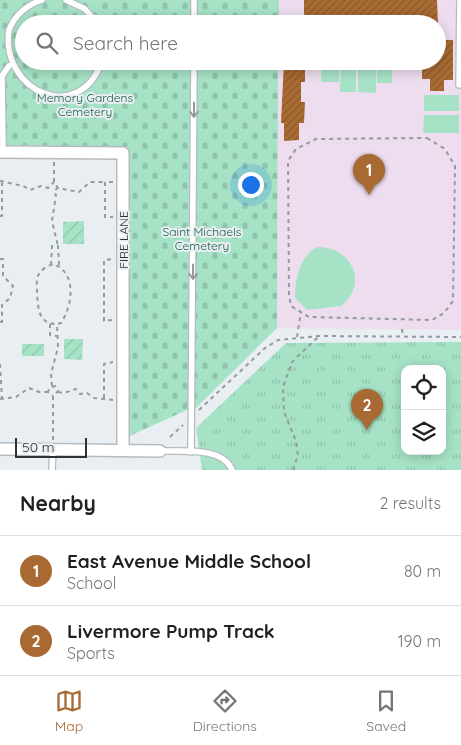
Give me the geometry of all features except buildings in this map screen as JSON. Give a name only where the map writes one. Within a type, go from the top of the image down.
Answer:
[{"type":"street","name":"FIRE LANE","points":[[1,152],[123,153],[123,450]]},
{"type":"street","points":[[0,449],[53,444],[160,451]]},
{"type":"lane","points":[[18,15],[21,11],[42,0]]},
{"type":"lane","points":[[66,0],[80,2],[92,15]]},
{"type":"lane","points":[[194,0],[194,15]]},
{"type":"lane","points":[[460,0],[460,85]]},
{"type":"lane","points":[[15,19],[11,24],[5,49],[8,66],[24,86],[39,94],[56,97],[81,89],[93,78],[97,70]]},
{"type":"lane","points":[[1,152],[2,76],[8,66]]},
{"type":"lane","points":[[191,452],[194,70]]},
{"type":"lane","points":[[52,470],[53,444]]},
{"type":"lane","points":[[160,451],[215,454],[229,463],[232,470]]},
{"type":"path","points":[[426,138],[445,149],[455,166],[453,301],[444,313],[432,320],[309,317],[301,312],[291,306],[289,294],[288,161],[296,149],[316,139],[426,138]]},
{"type":"path","points":[[54,157],[54,182],[58,187],[79,192],[90,182],[112,182],[114,179]]},
{"type":"path","points":[[0,216],[2,216],[1,182],[13,183],[30,190],[41,186],[54,192],[56,195],[52,221],[58,246],[59,266]]},
{"type":"path","points":[[48,188],[54,182]]},
{"type":"path","points":[[105,182],[105,217],[113,218]]},
{"type":"path","points":[[54,192],[58,187]]},
{"type":"path","points":[[51,265],[52,246],[58,246]]},
{"type":"path","points":[[113,257],[111,260],[104,260],[104,321],[113,321]]},
{"type":"path","points":[[0,259],[3,259],[2,276],[12,286],[10,298],[2,305],[0,322]]},
{"type":"path","points":[[46,266],[59,266],[66,271],[69,279],[70,305],[61,323],[50,324],[40,316],[37,290],[38,276],[46,266]]},
{"type":"path","points":[[296,336],[301,312]]},
{"type":"path","points":[[50,324],[50,335],[57,336]]},
{"type":"path","points":[[48,392],[52,386],[52,374],[58,347],[57,324]]},
{"type":"path","points":[[402,329],[403,337]]},
{"type":"path","points":[[170,437],[265,348],[278,340],[296,336],[461,337]]},
{"type":"path","points":[[293,470],[298,456],[296,441],[284,412],[283,386],[292,362],[319,336]]},
{"type":"path","points":[[104,398],[104,364],[112,364],[113,359]]},
{"type":"path","points":[[0,364],[1,399],[16,397],[29,388],[40,392],[48,392],[53,396]]},
{"type":"path","points":[[52,386],[57,388],[58,392]]},
{"type":"path","points":[[53,396],[58,392],[64,393],[76,389],[80,394],[87,393],[94,398],[113,400],[113,408]]},
{"type":"path","points":[[53,396],[53,444]]},
{"type":"shaded area","points":[[279,0],[461,0],[461,330],[277,328],[278,70],[446,70],[446,15],[279,15]]},
{"type":"green space","name":"Saint Michaels Cemetery","points":[[0,0],[279,0],[279,15],[15,15],[15,70],[278,70],[277,328],[196,408],[189,409],[125,438],[128,147],[0,145]]},
{"type":"green space","points":[[322,70],[339,70],[339,82],[321,82]]},
{"type":"green space","points":[[341,70],[356,70],[356,92],[340,92]]},
{"type":"green space","points":[[358,70],[376,70],[376,93],[358,92]]},
{"type":"green space","points":[[377,70],[392,70],[392,83],[377,83]]},
{"type":"green space","points":[[424,95],[459,95],[459,111],[424,111]]},
{"type":"green space","points":[[424,115],[459,115],[459,133],[423,133]]},
{"type":"green space","points":[[84,221],[84,244],[63,244],[63,222]]},
{"type":"green space","points":[[318,247],[340,253],[348,260],[353,268],[354,288],[341,306],[307,310],[295,298],[296,283],[303,262]]},
{"type":"green space","points":[[64,339],[83,339],[82,360],[64,359]]},
{"type":"green space","points":[[461,342],[461,470],[202,470],[196,428],[286,343]]},
{"type":"green space","points":[[22,344],[44,344],[44,356],[22,356]]},
{"type":"place","name":"East Avenue Middle School","points":[[369,195]]},
{"type":"place","name":"Livermore Pump Track","points":[[367,430]]},
{"type":"park label","name":"Memory Gardens Cemetery","points":[[85,104]]}]
